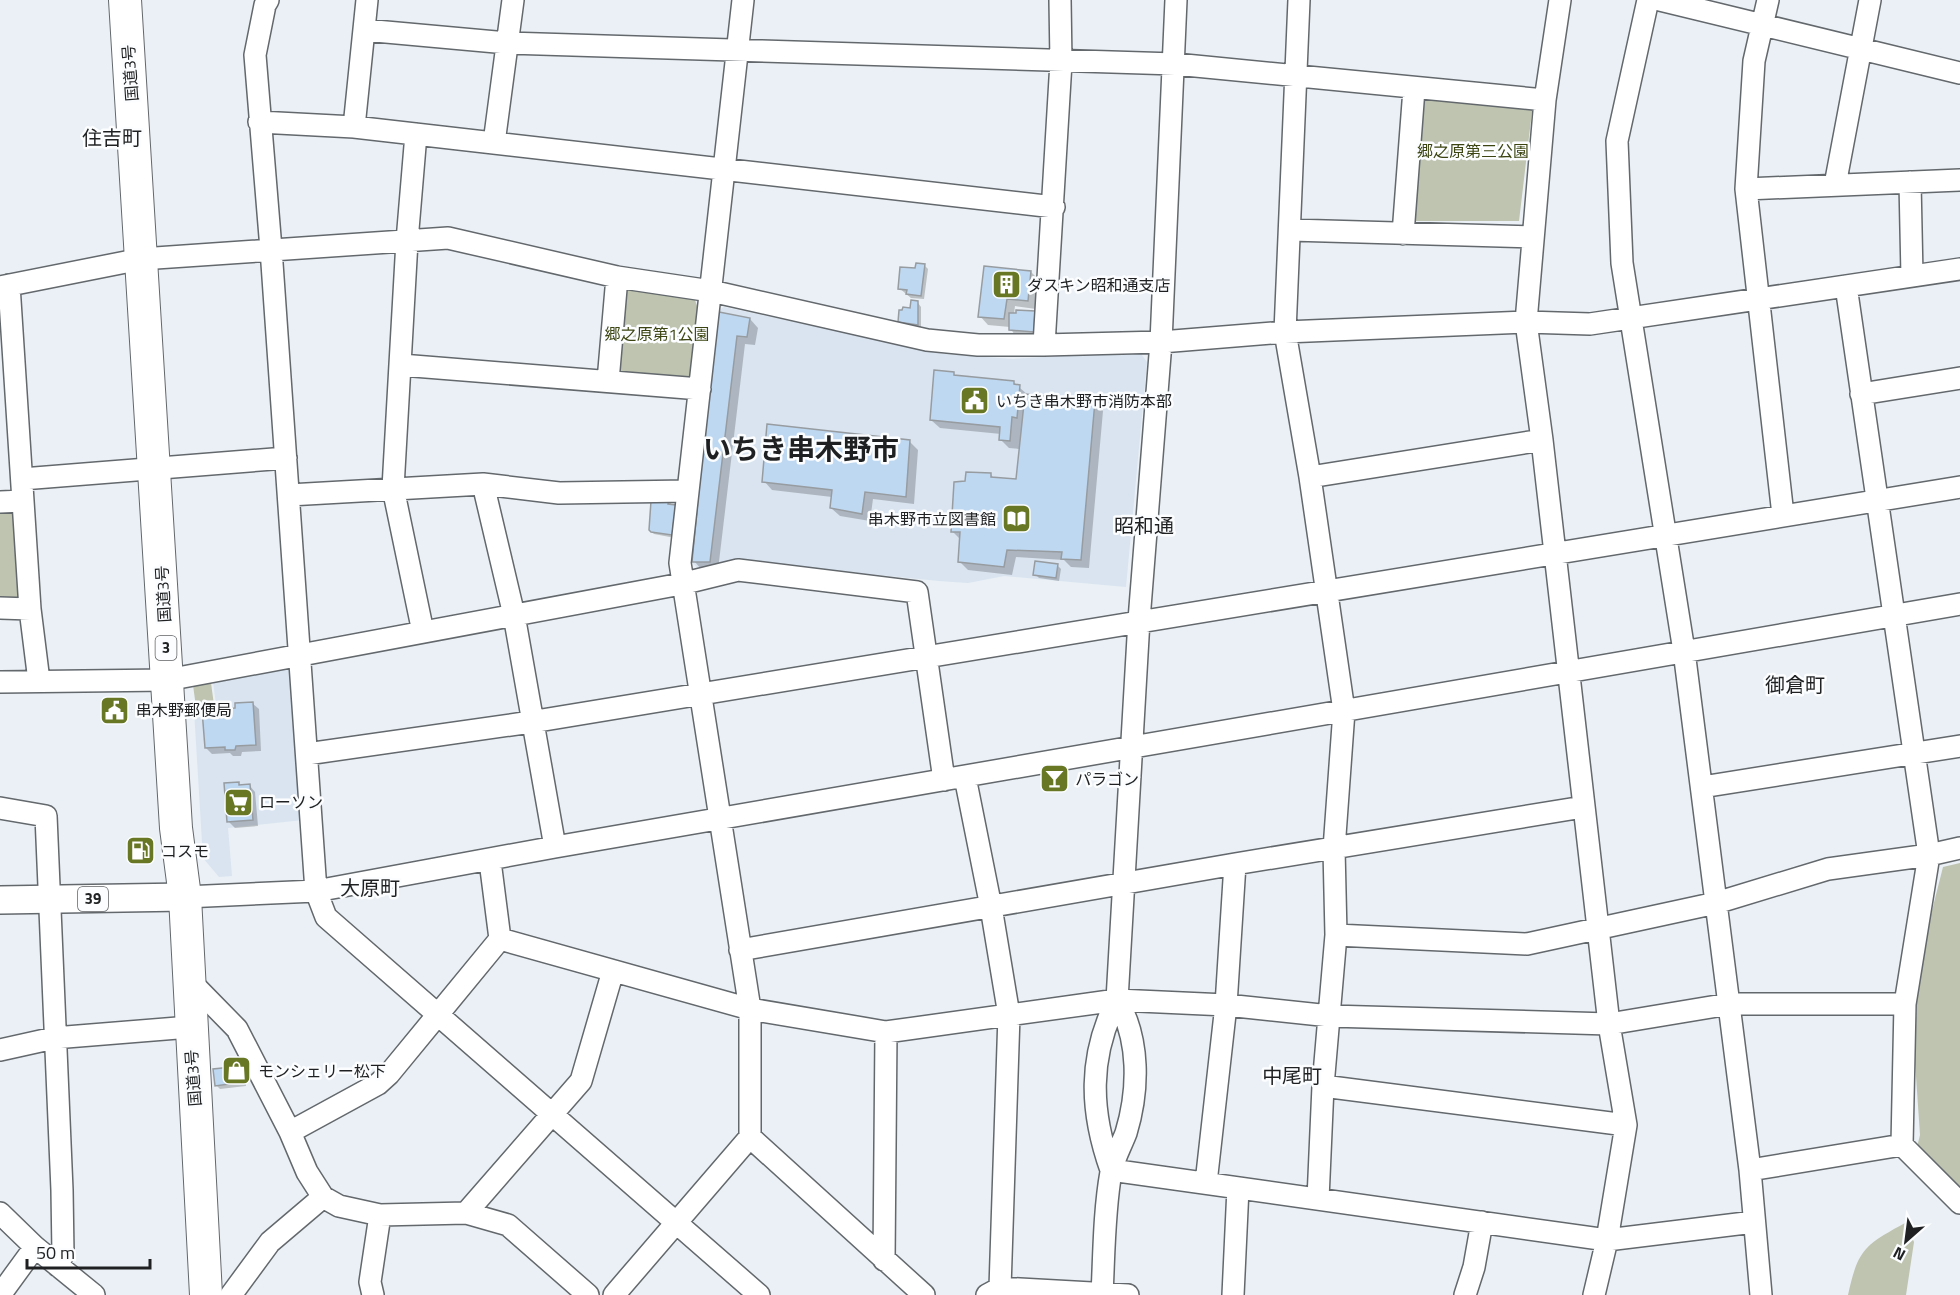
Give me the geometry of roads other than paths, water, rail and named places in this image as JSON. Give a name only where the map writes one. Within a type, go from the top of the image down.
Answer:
[{"type":"highway","name":"国道3号","points":[[125,0],[156,470],[176,828],[185,897],[190,1027],[206,1295]]},
{"type":"main road","name":"39","points":[[0,900],[185,897]]},
{"type":"street","points":[[268,0],[265,4],[255,55],[289,495],[316,891],[326,917],[759,1295]]},
{"type":"street","points":[[354,127],[367,0]]},
{"type":"street","points":[[494,143],[513,0]]},
{"type":"street","points":[[614,1295],[750,1137],[750,1009],[718,820],[700,692],[681,584],[680,563],[743,0]]},
{"type":"street","points":[[1044,345],[1061,62],[1060,0]]},
{"type":"street","points":[[1111,1170],[1100,1138],[1094,1099],[1105,1024],[1117,1000],[1139,620],[1161,342],[1175,64],[1176,0]]},
{"type":"street","points":[[1299,0],[1285,332],[1310,477],[1344,711],[1334,849],[1336,935],[1323,1086],[1318,1199]]},
{"type":"street","points":[[1560,0],[1545,100],[1526,322],[1542,440],[1609,1024],[1626,1125],[1607,1240],[1594,1295]]},
{"type":"street","points":[[1648,0],[1617,141],[1622,263],[1684,651],[1750,1170],[1761,1295]]},
{"type":"street","points":[[1660,0],[1960,73]]},
{"type":"street","points":[[1768,0],[1754,61],[1746,189],[1783,515]]},
{"type":"street","points":[[1835,185],[1870,0]]},
{"type":"street","points":[[364,30],[507,43],[1175,64],[1545,100]]},
{"type":"street","points":[[1403,234],[1414,89]]},
{"type":"street","points":[[260,122],[354,127],[1054,207]]},
{"type":"street","points":[[416,134],[407,241],[393,488],[423,632]]},
{"type":"street","points":[[1746,189],[1960,180]]},
{"type":"street","points":[[1910,182],[1912,276]]},
{"type":"street","points":[[1291,230],[1532,237]]},
{"type":"street","points":[[39,681],[30,609],[22,479],[9,404],[4,286],[141,259],[447,238],[618,277],[711,291],[927,340],[978,345],[1044,345],[1161,342],[1285,332],[1526,322],[1590,324],[1631,320],[1960,269]]},
{"type":"street","points":[[608,381],[618,277]]},
{"type":"street","points":[[1846,286],[1893,618],[1916,753],[1929,855],[1905,1004],[1902,1145],[1960,1203]]},
{"type":"street","points":[[401,365],[700,389]]},
{"type":"street","points":[[1861,394],[1960,378]]},
{"type":"street","points":[[1310,477],[1542,440]]},
{"type":"street","points":[[22,479],[286,458]]},
{"type":"street","points":[[289,495],[483,484],[559,493],[687,492]]},
{"type":"street","points":[[483,484],[514,615],[531,722],[555,847]]},
{"type":"street","points":[[307,754],[531,722],[700,692],[927,657],[1139,620],[1960,487]]},
{"type":"street","points":[[0,502],[23,501]]},
{"type":"street","points":[[0,682],[167,680],[681,584],[738,570],[917,592],[944,780]]},
{"type":"street","points":[[185,897],[316,891],[490,861],[555,847],[1567,671],[1893,618],[1960,604]]},
{"type":"street","points":[[0,608],[30,609]]},
{"type":"street","points":[[1702,787],[1960,746]]},
{"type":"street","points":[[965,777],[991,907],[1009,1015],[994,1292],[1128,1295]]},
{"type":"street","points":[[740,950],[1235,864],[1583,807]]},
{"type":"street","points":[[0,808],[46,816],[63,1233],[63,1254],[58,1266]]},
{"type":"street","points":[[1336,935],[1527,944],[1598,931],[1716,903],[1828,869],[1929,855],[1960,848]]},
{"type":"street","points":[[290,1132],[378,1084],[389,1074],[500,939],[490,861]]},
{"type":"street","points":[[1206,1183],[1226,1005],[1235,864]]},
{"type":"street","points":[[500,939],[750,1009],[886,1032],[1117,1000],[1226,1005],[1330,1016],[1609,1024],[1729,1004],[1905,1004]]},
{"type":"street","points":[[466,1213],[581,1081],[613,971]]},
{"type":"street","points":[[188,979],[237,1029],[290,1132],[307,1172],[323,1197],[339,1206],[380,1215],[466,1213],[508,1225],[588,1295]]},
{"type":"street","points":[[1102,1294],[1111,1170],[1126,1132],[1134,1075],[1134,1046],[1129,1019],[1117,1000]]},
{"type":"street","points":[[0,1050],[54,1038],[190,1027]]},
{"type":"street","points":[[884,1260],[886,1032]]},
{"type":"street","points":[[1323,1086],[1626,1125]]},
{"type":"street","points":[[750,1137],[924,1295]]},
{"type":"street","points":[[1750,1170],[1902,1145]]},
{"type":"street","points":[[1111,1170],[1607,1240],[1754,1222]]},
{"type":"street","points":[[1233,1295],[1239,1188]]},
{"type":"street","points":[[231,1295],[270,1242],[323,1197]]},
{"type":"street","points":[[0,1213],[35,1247],[94,1295]]},
{"type":"street","points":[[374,1295],[370,1282],[380,1215]]},
{"type":"street","points":[[1465,1295],[1474,1267],[1482,1222]]},
{"type":"street","points":[[0,1295],[35,1247]]},
{"type":"place","name":"ダスキン昭和通支店","points":[[1006,285]]},
{"type":"place","name":"いちき串木野市消防本部","points":[[975,401]]},
{"type":"place","name":"串木野市立図書館","points":[[1017,519]]},
{"type":"place","name":"串木野郵便局","points":[[115,710]]},
{"type":"place","name":"パラゴン","points":[[1054,779]]},
{"type":"place","name":"ローソン","points":[[238,802]]},
{"type":"place","name":"コスモ","points":[[140,851]]},
{"type":"place","name":"モンシェリー松下","points":[[237,1071]]},
{"type":"district","name":"住吉町","points":[[112,138]]},
{"type":"district","name":"いちき串木野市","points":[[801,449]]},
{"type":"district","name":"昭和通","points":[[1144,526]]},
{"type":"district","name":"御倉町","points":[[1795,685]]},
{"type":"district","name":"大原町","points":[[370,888]]},
{"type":"district","name":"中尾町","points":[[1292,1076]]},
{"type":"park label","name":"郷之原第三公園","points":[[1473,151]]},
{"type":"park label","name":"郷之原第1公園","points":[[657,334]]}]
